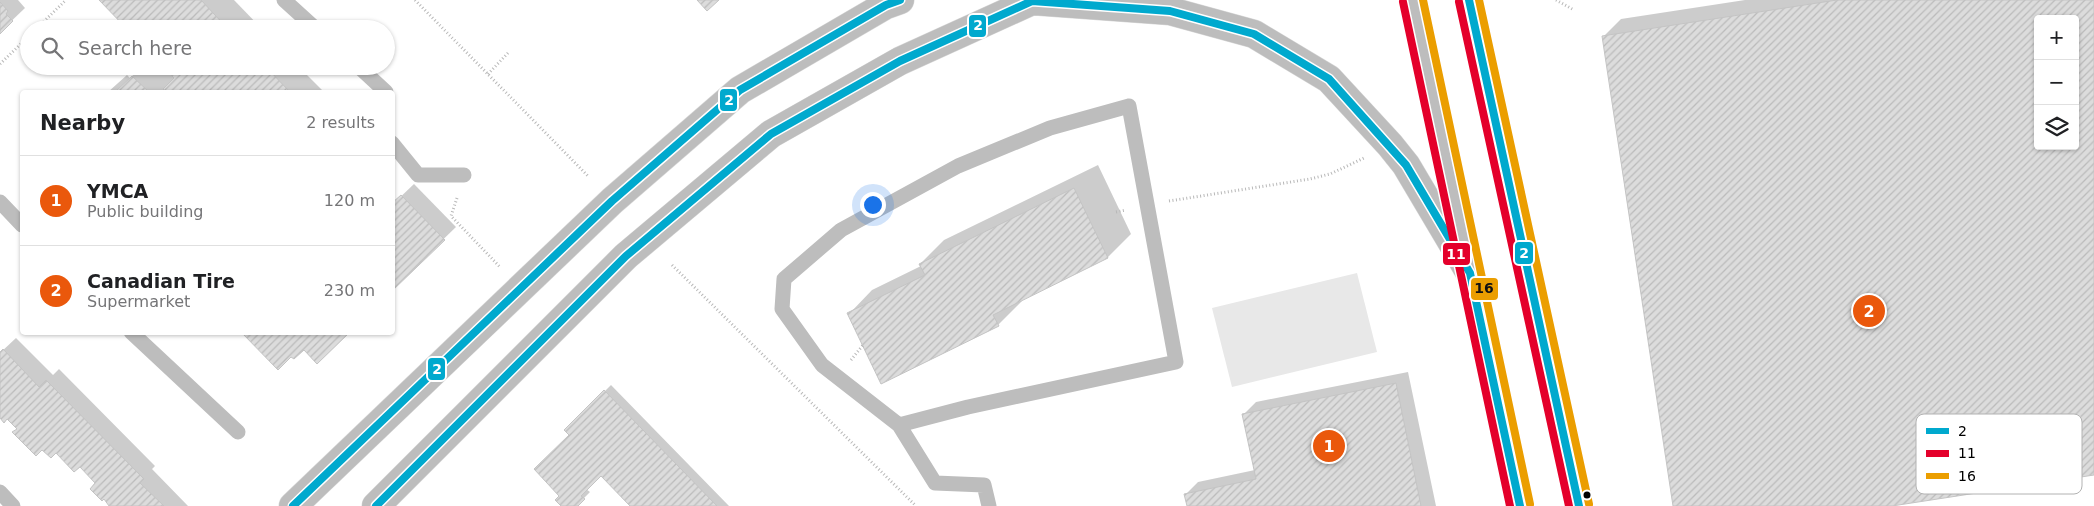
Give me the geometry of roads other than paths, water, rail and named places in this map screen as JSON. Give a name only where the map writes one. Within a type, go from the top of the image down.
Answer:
[{"type":"main road","points":[[293,506],[612,201],[740,90],[886,5],[900,0]]},
{"type":"main road","points":[[1413,0],[1520,506]]},
{"type":"main road","points":[[1469,0],[1579,506]]},
{"type":"main road","points":[[376,506],[626,256],[772,134],[900,62],[1035,1],[1170,12],[1254,34],[1329,79],[1406,165],[1470,272]]},
{"type":"lane","points":[[284,0],[306,20]]},
{"type":"lane","points":[[368,75],[384,90]]},
{"type":"lane","points":[[899,425],[968,407],[1176,362],[1130,106],[1050,128],[958,166],[841,230],[784,279],[782,309],[822,366],[899,425],[935,483],[984,485],[989,506]]},
{"type":"lane","points":[[395,147],[418,174],[464,175]]},
{"type":"lane","points":[[0,202],[20,223]]},
{"type":"lane","points":[[134,335],[238,432]]},
{"type":"lane","points":[[0,492],[13,506]]},
{"type":"place","name":"Canadian Tire","points":[[1869,311]]},
{"type":"place","name":"YMCA","points":[[1329,446]]}]
